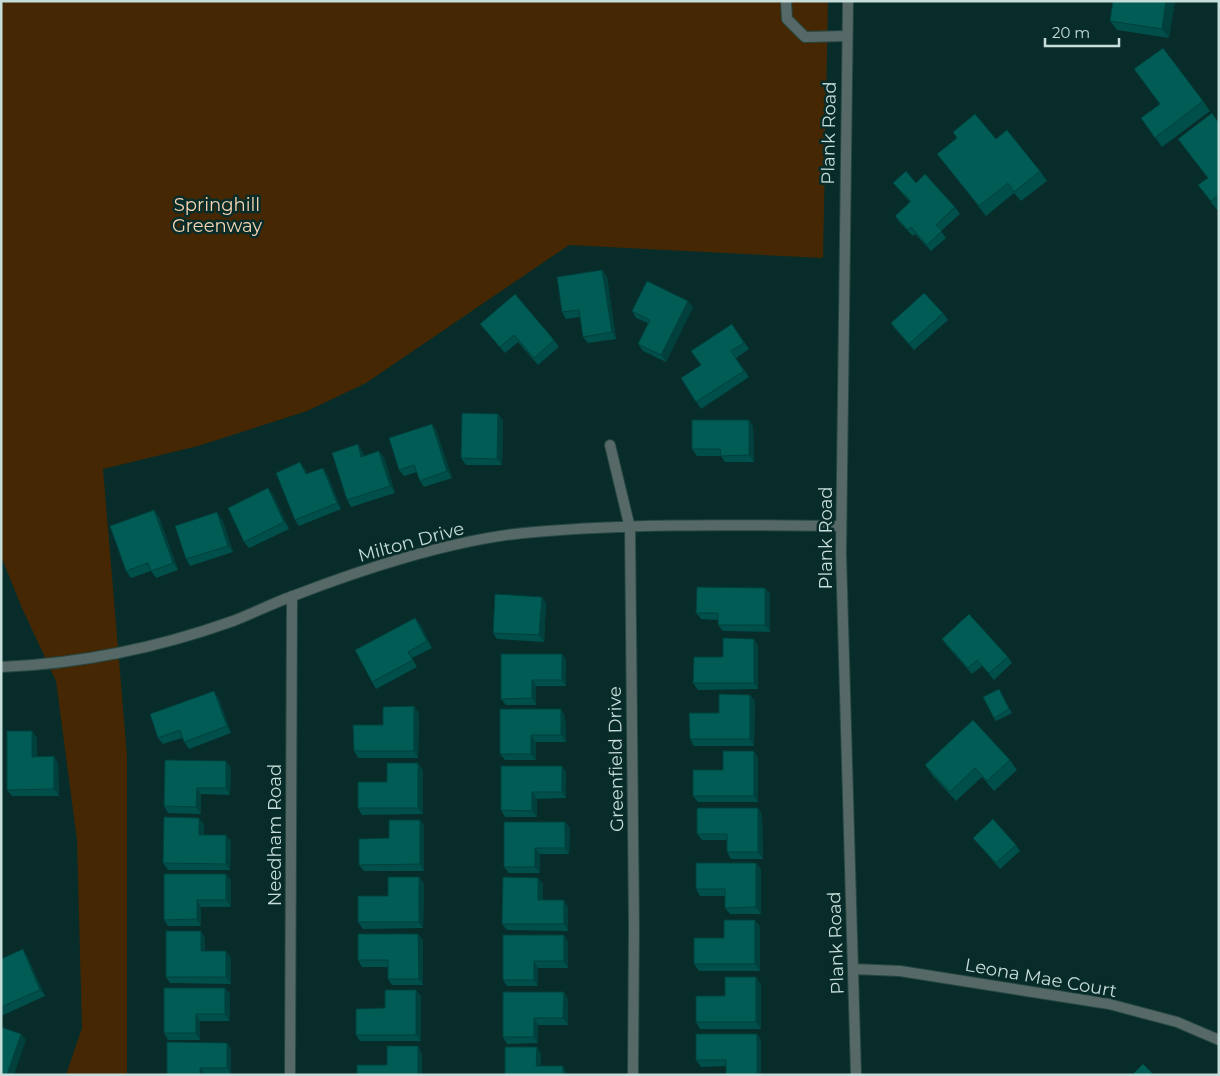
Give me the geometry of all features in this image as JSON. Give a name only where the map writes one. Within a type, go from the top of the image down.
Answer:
[{"type":"street","points":[[786,1],[787,19],[805,37],[847,36]]},
{"type":"street","name":"Plank Road","points":[[848,1],[841,526],[856,1075]]},
{"type":"street","name":"Greenfield Drive","points":[[610,445],[630,528],[634,927],[633,1075]]},
{"type":"street","name":"Milton Drive","points":[[1,667],[58,662],[132,649],[234,620],[292,596],[404,558],[489,539],[534,532],[630,528],[841,526]]},
{"type":"street","name":"Needham Road","points":[[290,1075],[292,596]]},
{"type":"street","name":"Leona Mae Court","points":[[853,969],[900,971],[1109,1004],[1177,1022],[1219,1040]]},
{"type":"green space","name":"Springhill Greenway","points":[[1,1],[828,1],[823,258],[569,245],[366,383],[307,411],[198,446],[103,469],[127,756],[127,1075],[66,1075],[82,1028],[77,840],[56,681],[22,608],[1,556]]},
{"type":"building","points":[[1113,1],[1166,1],[1162,29],[1110,21]]},
{"type":"building","points":[[1163,48],[1203,101],[1155,138],[1141,118],[1160,104],[1134,69]]},
{"type":"building","points":[[1212,113],[1219,123],[1219,195],[1211,201],[1198,185],[1208,178],[1178,139]]},
{"type":"building","points":[[975,114],[996,139],[1007,130],[1040,171],[1014,192],[1008,183],[979,206],[937,154],[957,138],[953,132]]},
{"type":"building","points":[[906,171],[916,183],[925,174],[955,207],[936,225],[942,231],[927,245],[911,227],[908,230],[895,216],[911,201],[893,183]]},
{"type":"building","points":[[602,270],[612,332],[583,337],[579,310],[562,312],[557,277]]},
{"type":"building","points":[[647,281],[688,301],[661,355],[638,344],[650,320],[632,311]]},
{"type":"building","points":[[924,293],[943,313],[909,344],[891,323]]},
{"type":"building","points":[[515,294],[554,340],[534,358],[514,335],[500,347],[480,324]]},
{"type":"building","points":[[732,324],[744,343],[731,351],[744,371],[696,402],[681,378],[701,365],[691,351]]},
{"type":"building","points":[[462,413],[498,414],[497,459],[461,458]]},
{"type":"building","points":[[692,420],[749,420],[749,455],[721,456],[720,449],[692,449]]},
{"type":"building","points":[[432,424],[447,471],[420,481],[414,465],[399,470],[389,438]]},
{"type":"building","points":[[358,444],[361,457],[379,451],[390,486],[347,500],[332,453]]},
{"type":"building","points":[[300,462],[306,474],[323,468],[337,503],[295,520],[276,473]]},
{"type":"building","points":[[268,488],[284,522],[244,542],[228,508]]},
{"type":"building","points":[[154,510],[173,563],[151,571],[148,563],[126,571],[110,526]]},
{"type":"building","points":[[217,512],[228,546],[186,559],[175,526]]},
{"type":"building","points":[[697,587],[765,588],[765,625],[718,625],[718,613],[696,613]]},
{"type":"building","points":[[495,594],[542,597],[539,635],[493,633]]},
{"type":"building","points":[[969,614],[1008,657],[989,673],[977,660],[968,668],[942,639]]},
{"type":"building","points":[[415,618],[427,641],[408,652],[413,660],[372,682],[355,650]]},
{"type":"building","points":[[723,638],[754,639],[754,683],[693,683],[694,657],[723,657]]},
{"type":"building","points":[[501,654],[562,654],[562,680],[532,680],[532,698],[501,699]]},
{"type":"building","points":[[999,689],[1009,709],[994,718],[983,697]]},
{"type":"building","points":[[214,691],[227,726],[184,742],[180,730],[158,738],[150,714]]},
{"type":"building","points":[[719,694],[750,695],[750,739],[690,739],[689,713],[719,713]]},
{"type":"building","points":[[414,706],[414,751],[354,751],[353,725],[383,725],[383,707]]},
{"type":"building","points":[[500,709],[561,709],[561,735],[531,735],[531,754],[500,754]]},
{"type":"building","points":[[973,720],[1010,760],[987,781],[975,768],[950,792],[925,765]]},
{"type":"building","points":[[7,731],[32,731],[32,757],[54,756],[54,789],[7,790]]},
{"type":"building","points":[[723,751],[754,751],[754,796],[693,796],[693,770],[723,770]]},
{"type":"building","points":[[165,760],[226,761],[226,788],[197,788],[196,807],[164,806]]},
{"type":"building","points":[[387,763],[418,763],[418,808],[358,808],[358,782],[387,782]]},
{"type":"building","points":[[501,766],[562,766],[562,792],[532,792],[532,811],[501,810]]},
{"type":"building","points":[[697,808],[758,808],[758,852],[727,852],[727,834],[697,834]]},
{"type":"building","points":[[164,817],[199,818],[199,835],[226,835],[226,864],[163,863]]},
{"type":"building","points":[[993,819],[1016,845],[996,863],[973,838]]},
{"type":"building","points":[[389,820],[420,820],[420,864],[359,865],[359,839],[389,838]]},
{"type":"building","points":[[504,822],[565,822],[565,848],[535,848],[535,867],[504,867]]},
{"type":"building","points":[[696,863],[756,863],[756,907],[725,908],[725,889],[696,889]]},
{"type":"building","points":[[164,874],[226,874],[226,900],[197,900],[197,919],[164,920]]},
{"type":"building","points":[[388,877],[419,877],[419,922],[358,922],[358,896],[388,896]]},
{"type":"building","points":[[503,877],[538,878],[538,900],[564,900],[564,924],[502,924]]},
{"type":"building","points":[[724,920],[755,920],[755,964],[694,964],[694,938],[724,938]]},
{"type":"building","points":[[166,931],[201,931],[201,951],[226,951],[226,977],[166,977]]},
{"type":"building","points":[[358,934],[418,934],[419,979],[388,979],[388,960],[358,960]]},
{"type":"building","points":[[503,935],[564,935],[564,961],[534,961],[534,980],[503,980]]},
{"type":"building","points":[[23,949],[40,990],[1,1007],[1,959]]},
{"type":"building","points":[[725,977],[756,977],[756,1022],[696,1022],[696,996],[725,996]]},
{"type":"building","points":[[164,988],[225,988],[225,1014],[196,1014],[196,1033],[164,1033]]},
{"type":"building","points":[[385,990],[416,990],[416,1035],[356,1035],[356,1009],[385,1008]]},
{"type":"building","points":[[503,992],[564,992],[563,1018],[534,1018],[534,1037],[503,1037]]},
{"type":"building","points":[[1,1027],[21,1034],[7,1075],[1,1075]]},
{"type":"building","points":[[696,1034],[757,1034],[757,1075],[726,1075],[726,1060],[696,1060]]},
{"type":"building","points":[[167,1042],[227,1043],[227,1068],[200,1068],[200,1075],[167,1075]]},
{"type":"building","points":[[387,1046],[418,1046],[418,1075],[357,1075],[357,1065],[387,1065]]},
{"type":"building","points":[[505,1047],[537,1047],[536,1066],[563,1066],[563,1075],[505,1075]]},
{"type":"building","points":[[1143,1064],[1154,1075],[1132,1075]]}]
